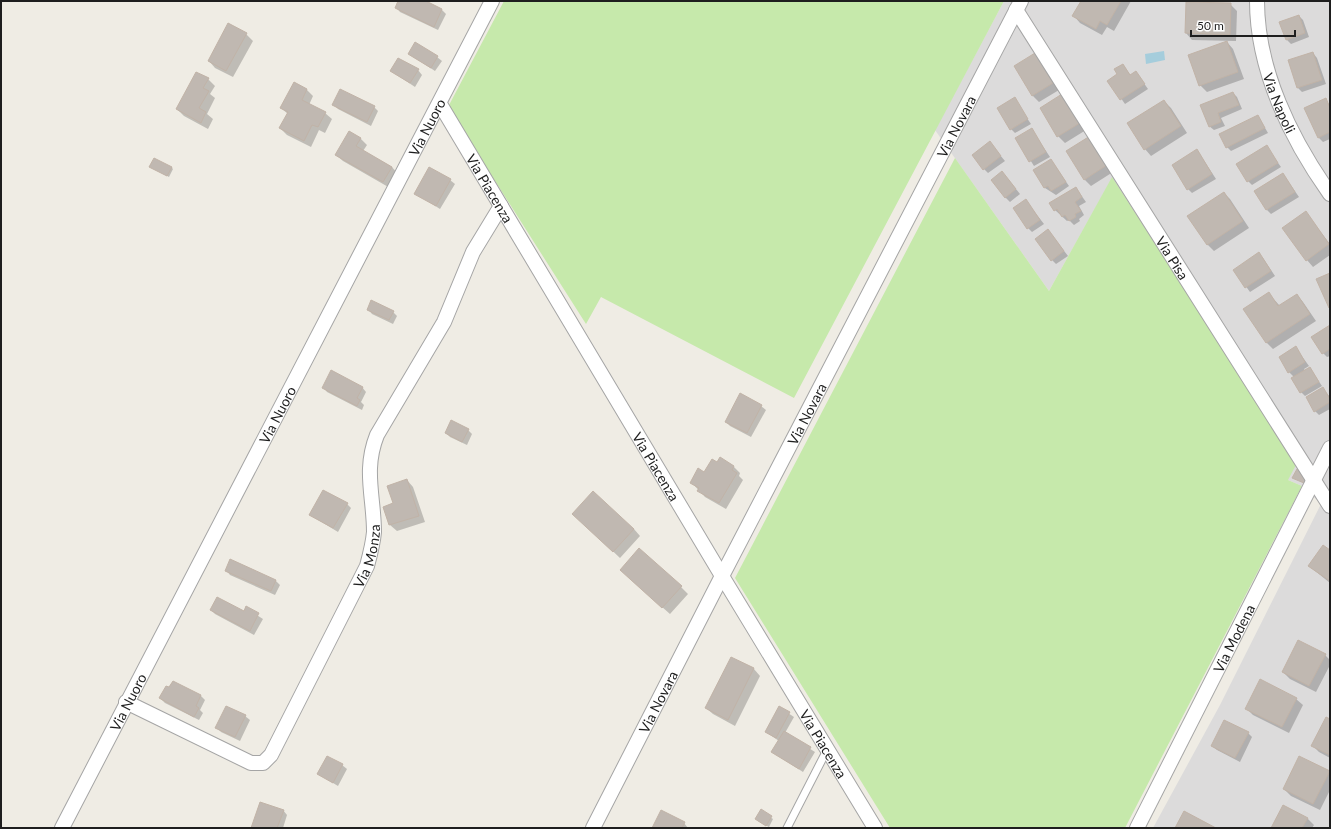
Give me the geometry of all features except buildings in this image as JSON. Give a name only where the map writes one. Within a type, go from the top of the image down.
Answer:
[{"type":"street","name":"Via Nuoro","points":[[62,828],[126,702],[393,190],[440,104],[492,1]]},
{"type":"street","name":"Via Napoli","points":[[1257,1],[1261,41],[1276,95],[1310,162],[1330,194]]},
{"type":"street","name":"Via Pisa","points":[[1019,5],[1330,506]]},
{"type":"street","name":"Via Novara","points":[[593,828],[722,576],[1019,5]]},
{"type":"street","name":"Via Piacenza","points":[[440,104],[722,576],[875,828]]},
{"type":"street","name":"Via Monza","points":[[126,702],[251,763],[263,763],[271,755],[367,566],[374,533],[369,467],[371,454],[377,435],[444,322],[473,252],[501,206]]},
{"type":"street","name":"Via Modena","points":[[1137,828],[1330,448]]},
{"type":"lane","points":[[787,828],[828,750]]},
{"type":"shaded area","points":[[1004,1],[1330,1],[1330,828],[1153,828],[1220,705],[1321,504],[1302,486],[1288,480],[1112,178],[1049,291],[935,130]]},
{"type":"green space","points":[[504,1],[1004,1],[794,398],[601,297],[586,324],[448,107]]},
{"type":"green space","points":[[955,158],[1049,291],[1112,177],[1297,463],[1288,480],[1302,486],[1125,828],[890,828],[735,578]]},
{"type":"water","points":[[1164,51],[1165,60],[1146,64],[1145,54]]}]
